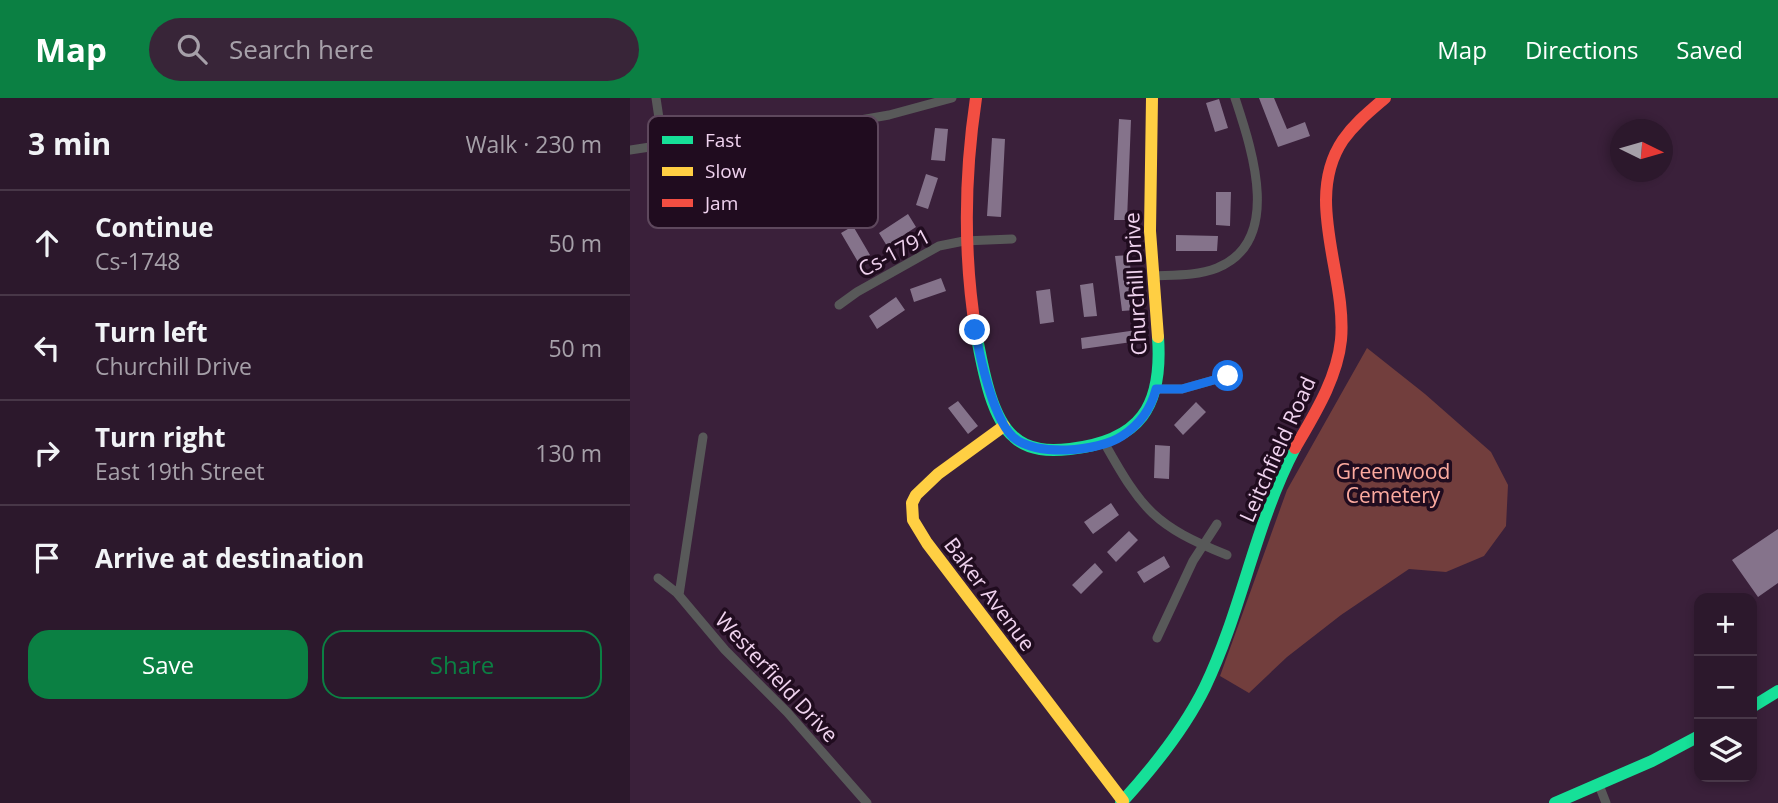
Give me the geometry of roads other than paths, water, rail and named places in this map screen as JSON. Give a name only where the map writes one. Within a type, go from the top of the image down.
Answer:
[{"type":"street","points":[[656,98],[659,116]]},
{"type":"street","points":[[878,117],[952,98]]},
{"type":"street","points":[[976,98],[967,156],[964,241],[969,295],[978,343],[989,388],[1004,426],[1019,442],[1039,449],[1063,450],[1105,444],[1130,489],[1147,509],[1176,532],[1227,555]]},
{"type":"street","name":"Churchill Drive","points":[[1105,444],[1121,437],[1141,419],[1151,405],[1156,389],[1159,352],[1149,218],[1152,98]]},
{"type":"street","points":[[1153,276],[1198,274],[1216,269],[1234,258],[1248,241],[1255,218],[1257,174],[1235,98]]},
{"type":"street","name":"Leitchfield Road","points":[[1122,802],[1172,742],[1204,687],[1219,653],[1281,477],[1333,372],[1342,317],[1327,215],[1328,175],[1341,141],[1361,117],[1385,98]]},
{"type":"street","points":[[630,150],[648,147]]},
{"type":"street","name":"Cs-1791","points":[[839,304],[939,246],[964,241],[1012,239]]},
{"type":"street","points":[[1156,389],[1182,389],[1228,376]]},
{"type":"street","name":"Baker Avenue","points":[[1004,426],[922,487],[912,502],[913,522],[1122,802]]},
{"type":"street","points":[[679,595],[703,437]]},
{"type":"street","points":[[1157,638],[1193,561],[1217,524]]},
{"type":"street","name":"Westerfield Drive","points":[[658,578],[679,595],[725,650],[787,712],[867,803]]},
{"type":"street","points":[[1757,704],[1778,691]]},
{"type":"street","points":[[1555,803],[1599,785],[1694,738]]},
{"type":"street","points":[[1599,785],[1606,803]]},
{"type":"park label","name":"Greenwood Cemetery","points":[[1393,483]]}]
